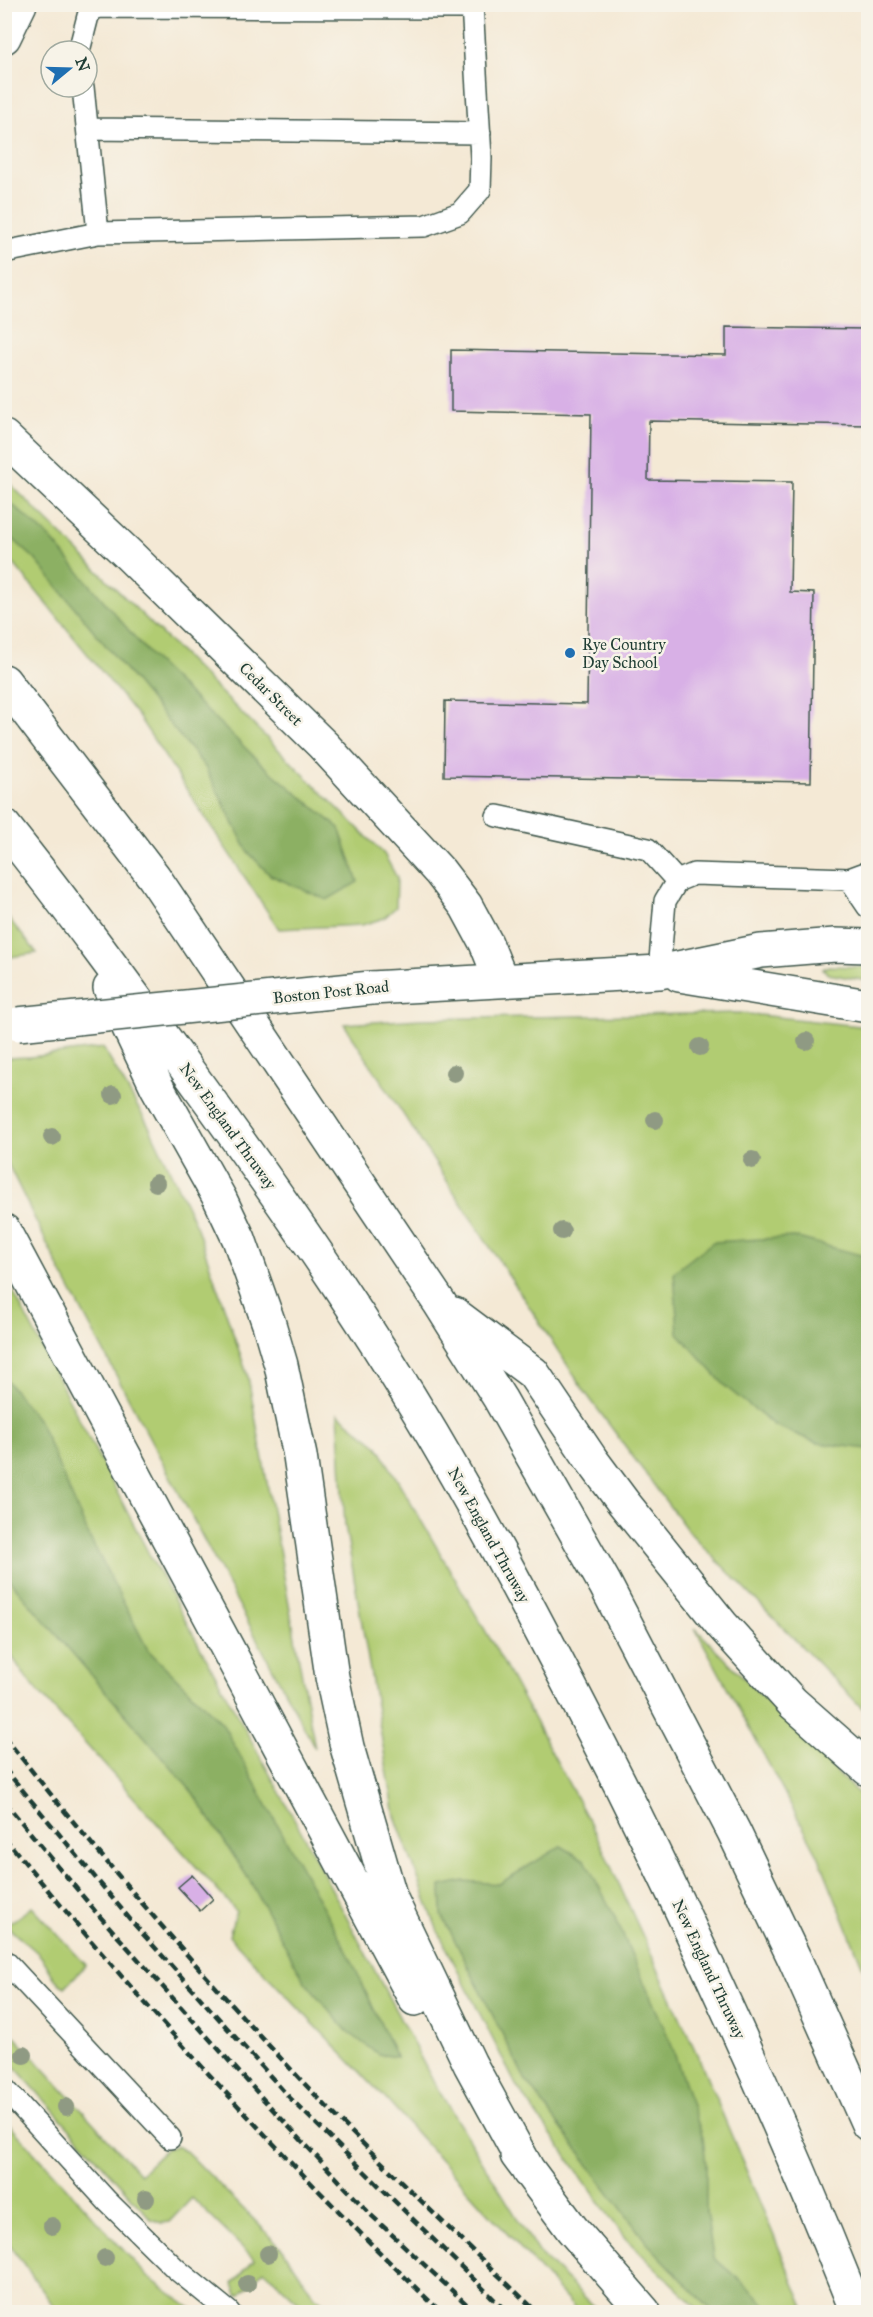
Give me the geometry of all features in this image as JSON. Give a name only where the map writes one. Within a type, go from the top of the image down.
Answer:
[{"type":"main road","points":[[4,36],[20,4]]},
{"type":"main road","name":"Cedar Street","points":[[4,437],[130,555],[322,745],[398,825],[440,872],[466,906],[486,942],[501,980]]},
{"type":"main road","points":[[4,681],[154,877],[439,1302],[506,1408],[605,1584],[734,1832],[795,1960],[868,2124]]},
{"type":"main road","name":"New England Thruway","points":[[4,826],[78,918],[291,1212],[343,1290],[424,1421],[498,1549],[548,1642],[675,1896],[786,2138],[857,2313]]},
{"type":"main road","points":[[78,918],[157,1087],[220,1199],[255,1279],[281,1365],[294,1427],[332,1677],[347,1747],[391,1899],[470,2064],[529,2172]]},
{"type":"main road","name":"Boston Post Road","points":[[11,1025],[371,988],[659,972],[761,951],[835,945],[868,946]]},
{"type":"main road","name":"Boston Post Road","points":[[659,972],[868,1006]]},
{"type":"main road","points":[[4,1231],[455,2074],[572,2229],[644,2313]]},
{"type":"main road","points":[[439,1302],[533,1373],[617,1493],[722,1625],[794,1703],[868,1769]]},
{"type":"lane","points":[[4,252],[98,233],[424,226],[460,213],[480,190],[480,133],[472,6],[96,6],[88,16],[82,39]]},
{"type":"lane","points":[[84,99],[98,233]]},
{"type":"lane","points":[[88,129],[480,133]]},
{"type":"lane","points":[[498,816],[648,849],[677,881]]},
{"type":"lane","points":[[659,972],[665,901],[677,881],[694,874],[859,875],[868,907]]},
{"type":"lane","points":[[4,1959],[170,2138]]},
{"type":"lane","points":[[4,2088],[107,2201],[176,2269],[229,2313]]},
{"type":"green space","points":[[4,478],[384,854],[397,878],[396,907],[384,918],[362,925],[279,929],[138,716],[5,553]]},
{"type":"green space","points":[[5,498],[51,539],[155,661],[264,766],[339,828],[358,882],[327,900],[270,875],[248,852],[205,767],[35,559],[5,532]]},
{"type":"green space","points":[[5,914],[37,953],[5,958]]},
{"type":"green space","points":[[828,966],[868,967],[868,981],[828,974],[823,969]]},
{"type":"green space","points":[[740,1013],[868,1027],[868,1714],[688,1531],[585,1392],[344,1024],[421,1019]]},
{"type":"green space","points":[[103,1048],[149,1126],[197,1228],[248,1377],[315,1748],[58,1266],[5,1158],[5,1058]]},
{"type":"green space","points":[[794,1237],[868,1257],[868,1449],[817,1443],[774,1425],[726,1387],[678,1333],[674,1272],[713,1242]]},
{"type":"green space","points":[[4,1274],[149,1554],[301,1831],[434,2083],[538,2252],[600,2312],[578,2312],[383,2096],[229,1936],[236,1911],[27,1679],[5,1646]]},
{"type":"green space","points":[[4,1377],[40,1423],[88,1534],[148,1650],[222,1723],[349,1955],[396,2057],[378,2054],[347,2031],[305,1982],[250,1881],[193,1793],[5,1575]]},
{"type":"green space","points":[[338,1414],[377,1445],[492,1642],[596,1834],[701,2063],[806,2312],[701,2312],[625,2238],[516,2085],[437,1929],[395,1816],[345,1525]]},
{"type":"green space","points":[[695,1628],[851,1787],[868,1801],[868,1980],[818,1855]]},
{"type":"green space","points":[[561,1846],[585,1860],[614,1915],[670,2041],[703,2138],[706,2165],[706,2211],[713,2257],[759,2297],[770,2312],[713,2312],[647,2243],[526,2081],[442,1915],[441,1886],[464,1881],[499,1884]]},
{"type":"green space","points":[[32,1907],[86,1965],[65,1987],[55,1978],[38,1953],[7,1925]]},
{"type":"green space","points":[[5,2026],[140,2174],[166,2149],[176,2146],[186,2151],[283,2249],[315,2297],[338,2312],[309,2312],[264,2270],[241,2294],[237,2294],[233,2284],[254,2259],[192,2198],[169,2222],[161,2223],[151,2219],[5,2056]]},
{"type":"green space","points":[[4,2119],[148,2277],[196,2312],[58,2312],[5,2238]]},
{"type":"building","points":[[726,327],[868,329],[868,425],[649,421],[648,480],[792,482],[790,592],[814,593],[811,782],[444,776],[445,701],[587,704],[591,414],[451,411],[451,350],[726,355]]},
{"type":"building","points":[[192,1875],[213,1899],[200,1911],[178,1887]]},
{"type":"railway","points":[[4,1736],[112,1868],[263,2039],[388,2169],[537,2312]]},
{"type":"railway","points":[[4,1768],[134,1924],[289,2097],[507,2312]]},
{"type":"railway","points":[[4,1801],[95,1911],[264,2100],[371,2215],[475,2312]]},
{"type":"railway","points":[[4,1837],[108,1961],[215,2081],[326,2198],[441,2312]]},
{"type":"place","name":"Rye Country Day School","points":[[570,653]]}]
